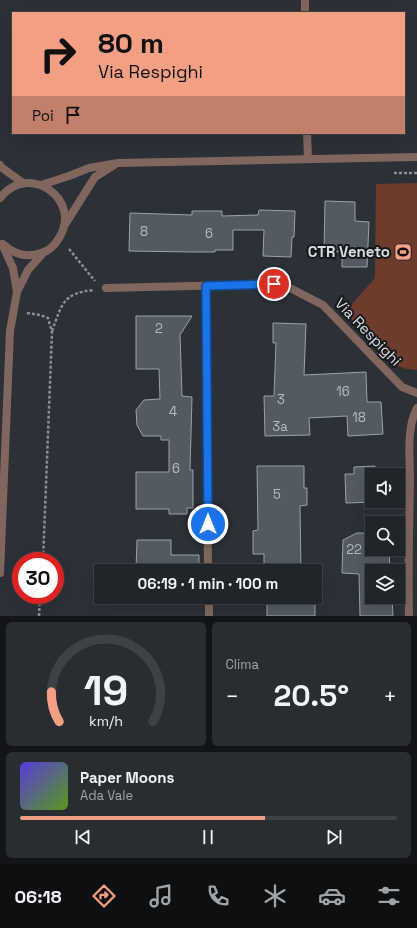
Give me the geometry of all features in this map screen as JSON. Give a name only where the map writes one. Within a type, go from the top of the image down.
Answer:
[{"type":"street","points":[[304,0],[305,12]]},
{"type":"street","points":[[307,134],[308,159]]},
{"type":"street","points":[[41,185],[89,168],[118,163],[417,157]]},
{"type":"street","points":[[64,226],[95,177],[118,163]]},
{"type":"street","points":[[0,165],[23,184]]},
{"type":"street","points":[[0,198],[7,190],[15,186],[29,183],[41,185],[50,190],[60,201],[65,216],[62,234],[57,242],[44,252],[26,256],[9,250],[1,243]]},
{"type":"street","points":[[1,243],[13,268],[17,292]]},
{"type":"street","points":[[0,573],[10,331],[17,292],[28,270],[44,252]]},
{"type":"street","name":"Via Respighi","points":[[104,288],[274,284],[290,288],[323,305],[402,387],[417,393]]},
{"type":"street","points":[[206,286],[208,564]]},
{"type":"street","points":[[409,616],[413,556],[410,435],[417,408]]},
{"type":"street","points":[[209,604],[209,616]]},
{"type":"path","points":[[69,249],[84,268],[104,288]]},
{"type":"path","points":[[43,552],[52,332],[62,304],[70,296],[86,290],[104,288]]},
{"type":"path","points":[[27,313],[48,318],[52,332]]},
{"type":"path","points":[[39,616],[40,604]]},
{"type":"shaded area","points":[[417,183],[417,370],[394,365],[385,358],[345,312],[375,278],[376,184]]},
{"type":"building","points":[[325,201],[355,202],[355,221],[369,222],[367,267],[342,267],[342,252],[324,251]]},
{"type":"building","points":[[259,210],[295,211],[294,237],[292,237],[291,257],[263,256],[264,230],[233,230],[233,250],[215,250],[215,252],[129,251],[130,213],[192,215],[192,211],[222,211],[222,216],[258,215]]},
{"type":"building","points":[[136,316],[192,316],[180,335],[182,396],[192,397],[190,470],[193,470],[193,508],[187,508],[187,514],[169,514],[169,509],[136,509],[136,472],[169,472],[169,440],[161,440],[161,436],[143,436],[137,425],[136,410],[144,400],[160,399],[159,369],[136,369]]},
{"type":"building","points":[[273,323],[306,324],[304,375],[366,372],[367,402],[381,402],[383,434],[348,436],[347,416],[309,418],[310,435],[265,436],[264,396],[274,396],[276,343],[273,343]]},
{"type":"building","points":[[257,466],[304,466],[304,488],[307,488],[307,505],[300,506],[301,564],[264,564],[264,554],[253,554],[253,531],[258,530]]},
{"type":"building","points":[[375,466],[375,468],[365,468],[365,502],[346,503],[345,474],[354,474],[354,467]]},
{"type":"building","points":[[357,533],[365,533],[365,556],[389,556],[390,564],[365,564],[365,604],[392,604],[393,616],[360,616],[359,574],[342,573],[343,540]]},
{"type":"building","points":[[137,540],[171,540],[171,555],[199,555],[199,564],[136,564]]},
{"type":"building","points":[[267,604],[315,604],[315,616],[267,616]]},
{"type":"place","name":"CTR Veneto","points":[[403,252]]},
{"type":"route","points":[[208,524],[206,286],[274,284]]}]
